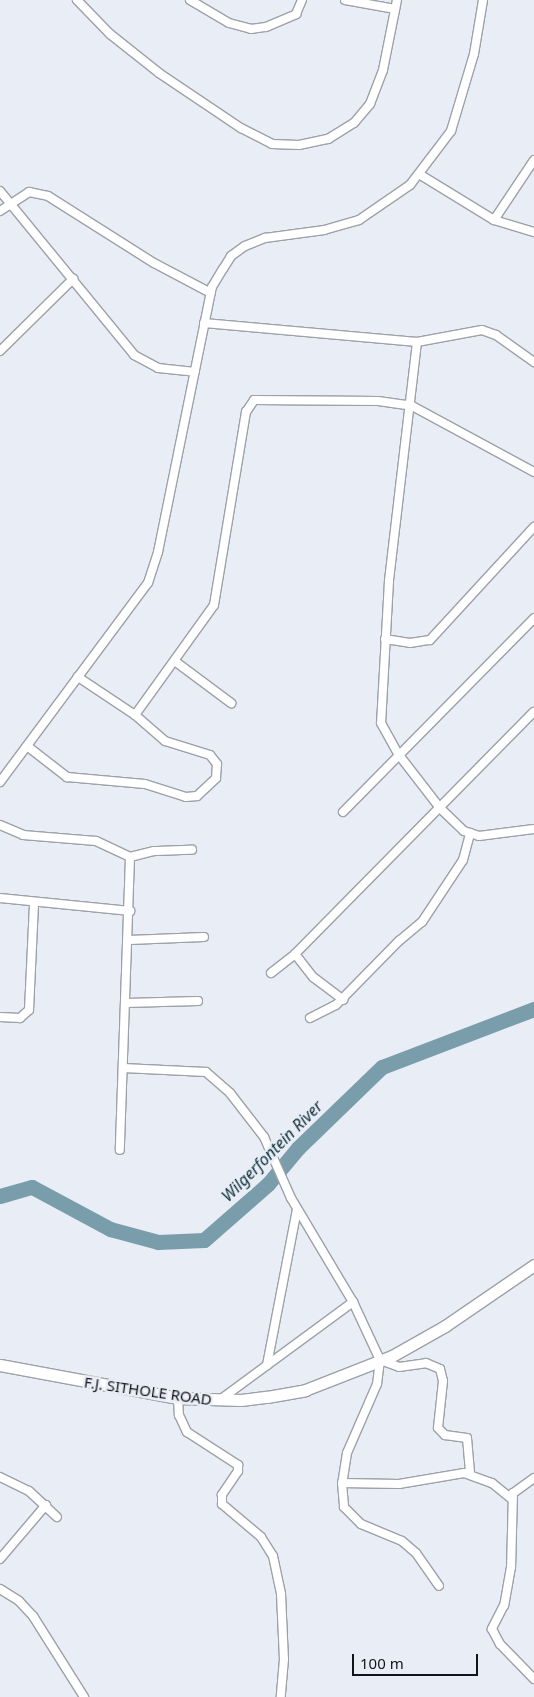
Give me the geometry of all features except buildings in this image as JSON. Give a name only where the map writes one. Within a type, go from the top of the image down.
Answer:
[{"type":"street","points":[[77,0],[110,34],[166,78],[256,138],[284,145],[310,144],[328,139],[354,122],[370,104],[383,70],[397,0]]},
{"type":"street","points":[[190,0],[229,23],[251,29],[266,27],[296,14],[302,0]]},
{"type":"street","points":[[344,0],[395,10]]},
{"type":"street","points":[[1,780],[139,597],[154,568],[211,293],[231,256],[244,246],[265,238],[324,230],[359,220],[381,208],[419,174],[451,131],[474,54],[483,0]]},
{"type":"street","points":[[494,220],[534,160]]},
{"type":"street","points":[[419,174],[494,220],[534,232]]},
{"type":"street","points":[[0,191],[134,355],[158,368],[195,372]]},
{"type":"street","points":[[0,211],[29,192],[48,196],[154,263],[211,293]]},
{"type":"street","points":[[0,351],[73,279]]},
{"type":"street","points":[[204,323],[417,342],[473,330],[489,331],[534,362]]},
{"type":"street","points":[[417,342],[412,406],[394,535],[385,639],[381,723],[399,755],[453,822],[470,833],[496,835],[534,829]]},
{"type":"street","points":[[135,715],[176,662],[214,605],[250,402],[277,398],[378,401],[412,406],[534,472]]},
{"type":"street","points":[[385,639],[410,643],[430,640],[534,527]]},
{"type":"street","points":[[343,812],[534,618]]},
{"type":"street","points":[[176,662],[231,703]]},
{"type":"street","points":[[27,746],[58,772],[80,780],[145,784],[190,798],[197,796],[214,781],[218,764],[210,755],[165,741],[135,715],[78,677]]},
{"type":"street","points":[[271,974],[295,954],[421,823],[440,808],[534,712]]},
{"type":"street","points":[[0,825],[23,835],[96,841],[130,857],[154,852],[192,850]]},
{"type":"street","points":[[310,1018],[325,1013],[343,1000],[399,941],[422,922],[464,860],[470,833]]},
{"type":"street","points":[[120,1150],[130,911],[130,857]]},
{"type":"street","points":[[0,898],[130,911]]},
{"type":"street","points":[[0,1017],[20,1018],[29,1010],[34,902]]},
{"type":"street","points":[[129,940],[204,937]]},
{"type":"street","points":[[295,954],[312,977],[343,1000]]},
{"type":"street","points":[[126,1003],[198,1002]]},
{"type":"street","points":[[123,1068],[206,1072],[230,1093],[264,1137],[291,1198],[353,1302],[380,1360],[377,1384],[346,1453],[342,1500],[348,1514],[360,1524],[402,1542],[416,1554],[439,1586]]},
{"type":"street","points":[[267,1365],[297,1209]]},
{"type":"street","name":"F.J. SITHOLE ROAD","points":[[0,1365],[178,1398],[241,1400],[306,1390],[418,1343],[534,1265]]},
{"type":"street","points":[[219,1400],[353,1302]]},
{"type":"street","points":[[380,1360],[399,1367],[426,1363],[440,1369],[443,1381],[438,1428],[445,1435],[467,1438],[470,1474]]},
{"type":"street","points":[[178,1398],[178,1415],[187,1432],[238,1465],[238,1471],[222,1495],[222,1504],[262,1537],[273,1556],[281,1594],[284,1660],[281,1697]]},
{"type":"street","points":[[342,1483],[399,1484],[433,1476],[470,1474],[492,1483],[512,1499]]},
{"type":"street","points":[[0,1477],[29,1492],[58,1516]]},
{"type":"street","points":[[534,1478],[516,1488],[512,1499],[511,1567],[504,1605],[492,1633],[534,1679]]},
{"type":"street","points":[[0,1560],[46,1505]]},
{"type":"street","points":[[0,1588],[19,1601],[33,1616],[84,1697]]},
{"type":"waterway","name":"Wilgerfontein River","points":[[0,1196],[32,1187],[110,1229],[158,1242],[204,1240],[268,1184],[298,1148],[382,1067],[534,1009]]}]
